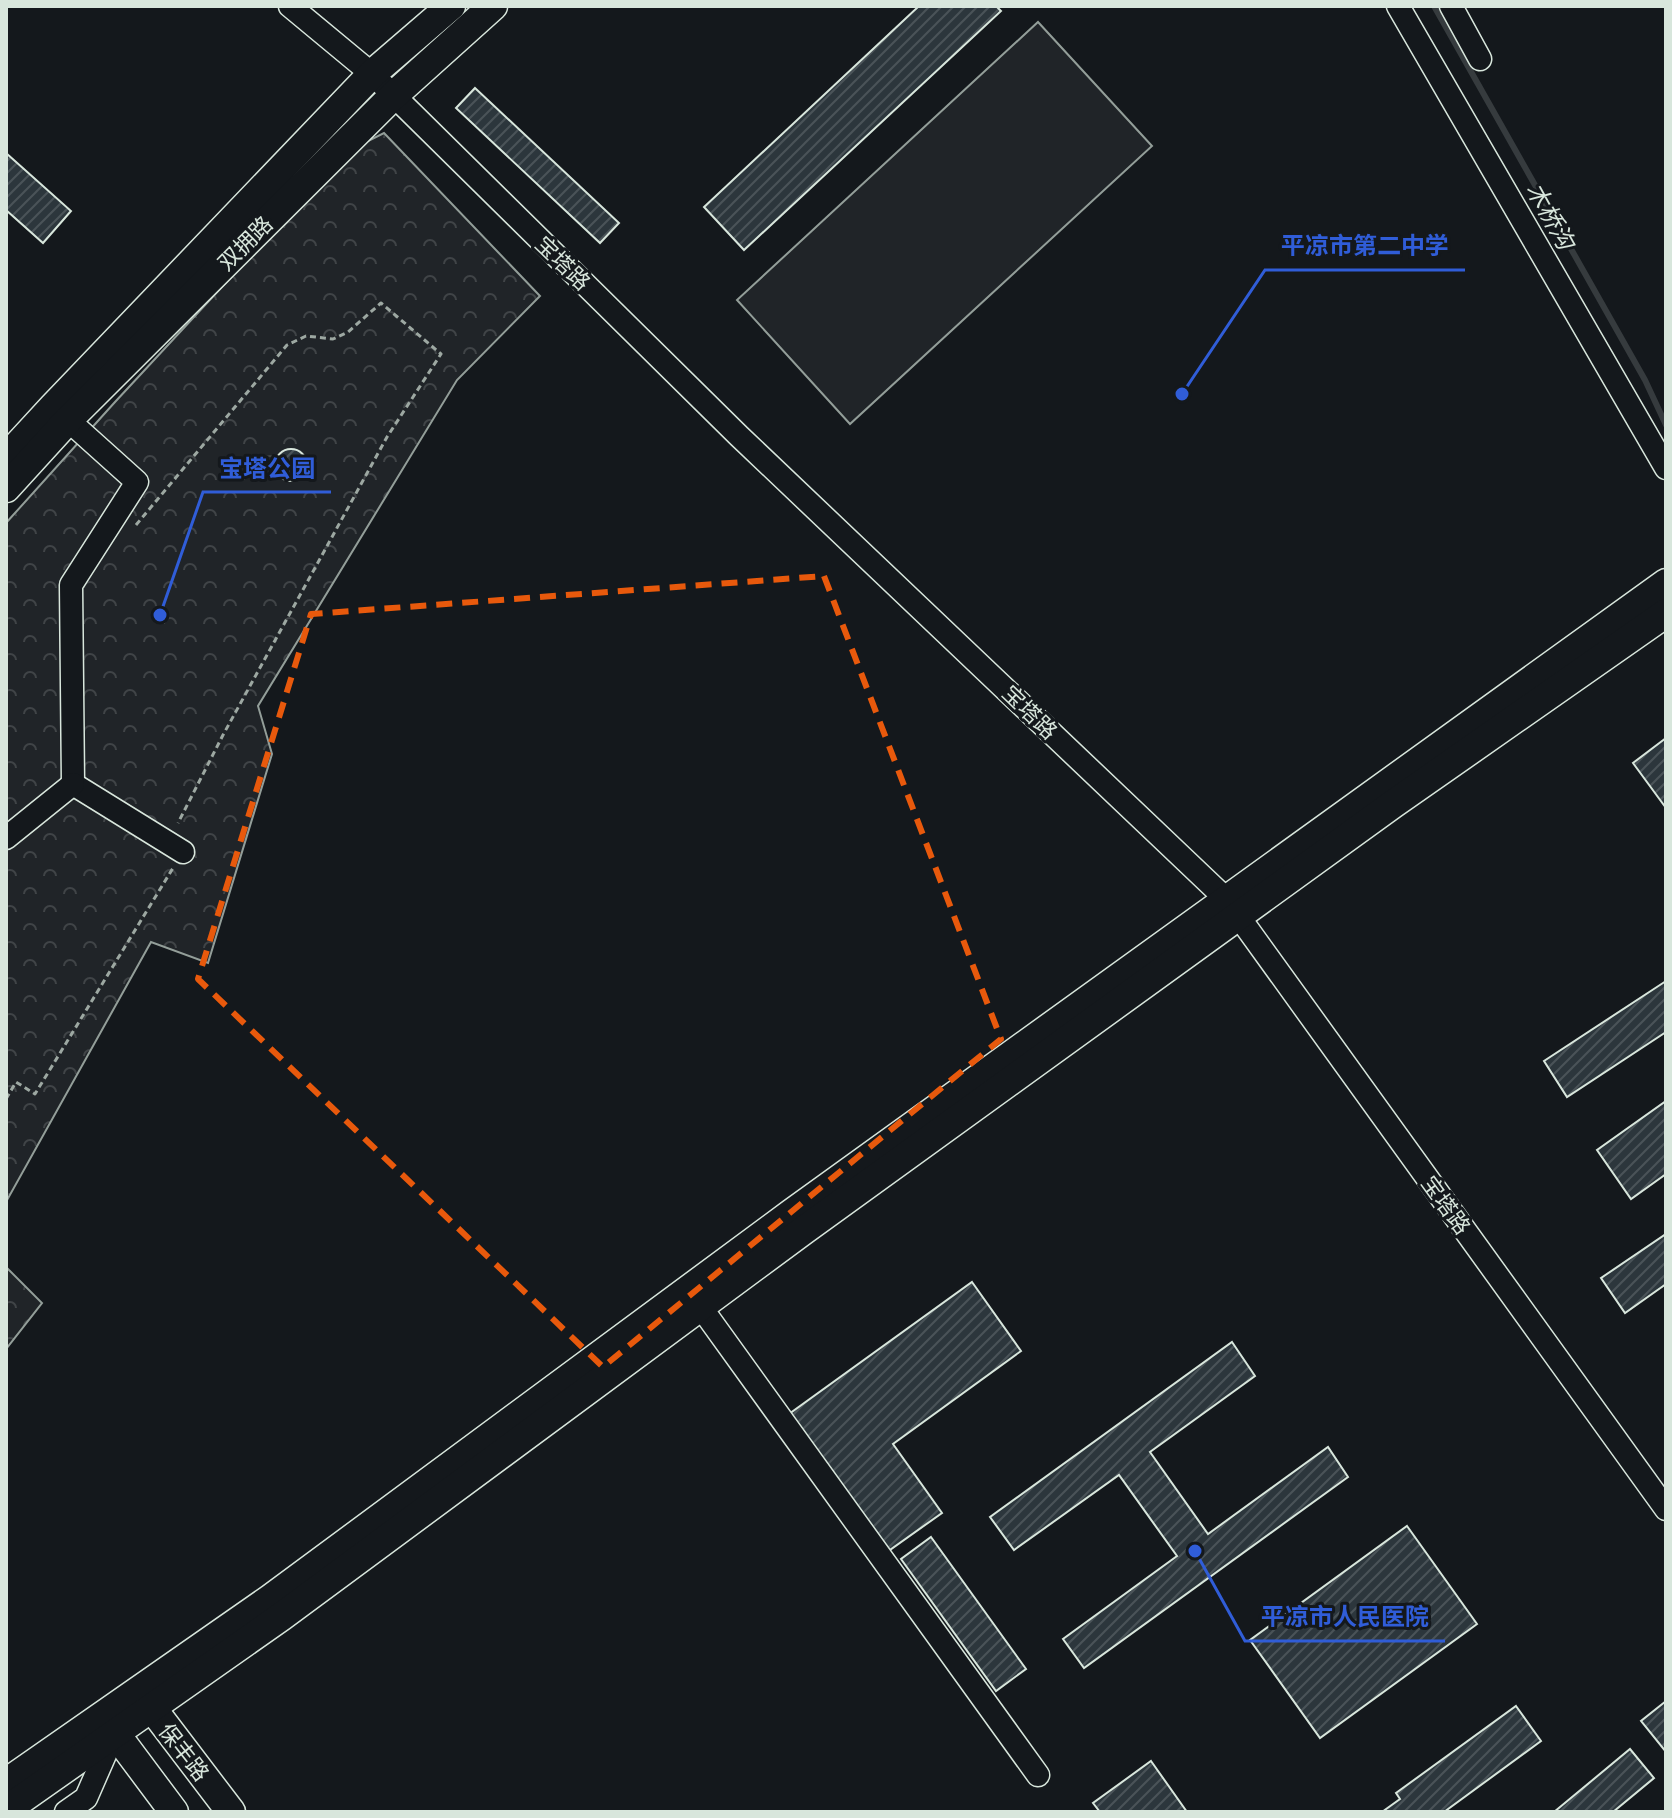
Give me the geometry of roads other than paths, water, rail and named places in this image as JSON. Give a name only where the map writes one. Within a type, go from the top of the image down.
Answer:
[{"type":"main road","name":"双拥路","points":[[6,458],[372,74],[451,6]]},
{"type":"main road","name":"双拥路","points":[[6,488],[68,420],[393,96],[493,6]]},
{"type":"main road","points":[[145,1700],[270,1599],[1232,908],[1666,583]]},
{"type":"main road","points":[[1232,908],[1393,804],[1666,613]]},
{"type":"main road","points":[[6,1783],[110,1724],[282,1616],[700,1306],[908,1142]]},
{"type":"main road","name":"保丰路","points":[[145,1700],[231,1812]]},
{"type":"main road","points":[[6,1810],[110,1724]]},
{"type":"main road","name":"保丰路","points":[[110,1724],[174,1812]]},
{"type":"street","name":"宝塔路","points":[[290,6],[372,74],[751,447],[1232,908],[1666,1509]]},
{"type":"street","points":[[1398,6],[1666,468]]},
{"type":"street","points":[[1451,6],[1480,59]]},
{"type":"street","points":[[68,420],[137,482],[71,585],[73,784]]},
{"type":"street","points":[[6,838],[73,784]]},
{"type":"street","points":[[73,784],[176,847]]},
{"type":"street","points":[[700,1306],[1038,1775]]},
{"type":"street","points":[[66,1812],[86,1798],[110,1724]]},
{"type":"waterway","name":"木桥沟","points":[[1434,6],[1645,380],[1666,425]]},
{"type":"place","name":"平凉市第二中学","points":[[1182,394]]},
{"type":"place","name":"宝塔公园","points":[[160,615]]},
{"type":"place","name":"平凉市人民医院","points":[[1195,1551]]}]
